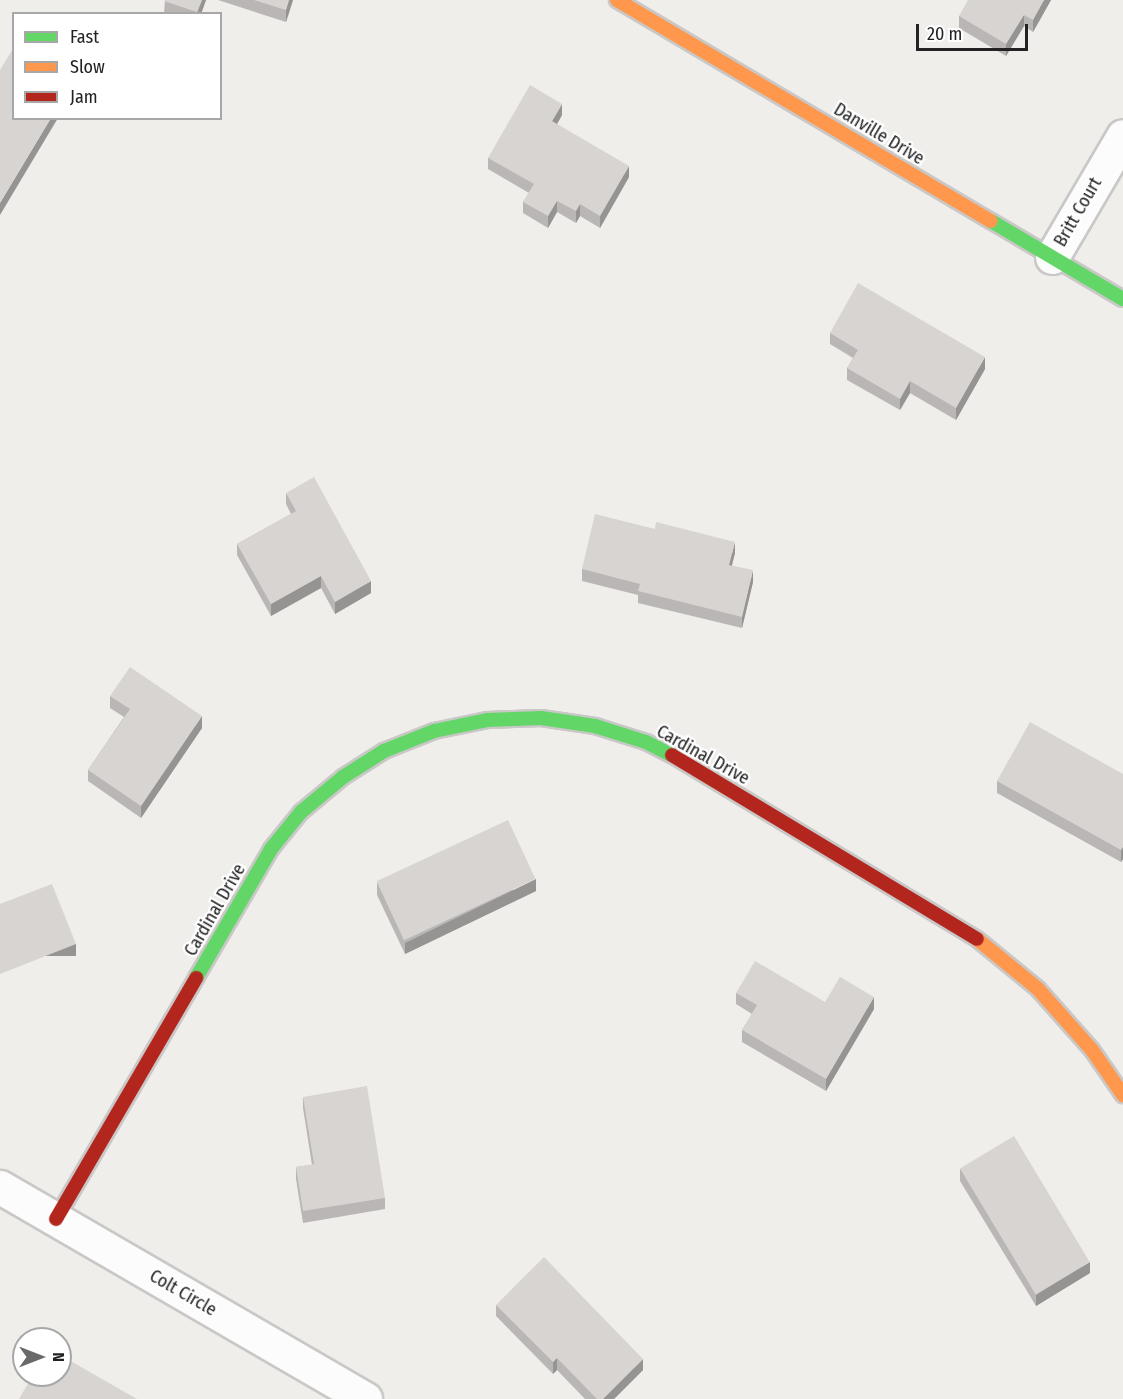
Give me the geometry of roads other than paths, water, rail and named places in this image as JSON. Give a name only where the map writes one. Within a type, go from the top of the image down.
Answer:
[{"type":"street","name":"Danville Drive","points":[[617,0],[1123,299]]},
{"type":"street","name":"Britt Court","points":[[1052,257],[1123,136]]},
{"type":"street","name":"Cardinal Drive","points":[[56,1219],[271,849],[302,812],[343,777],[384,751],[434,731],[487,720],[541,718],[595,726],[646,742],[667,752],[976,938],[1038,990],[1092,1050],[1123,1095]]},
{"type":"street","name":"Colt Circle","points":[[0,1186],[365,1399]]}]
